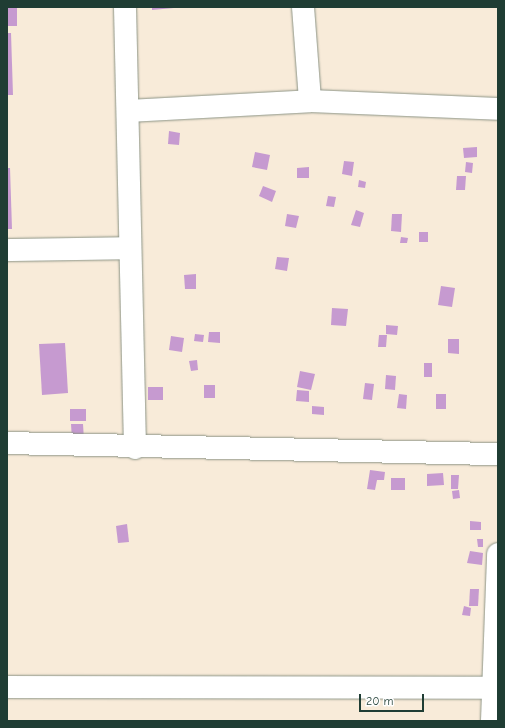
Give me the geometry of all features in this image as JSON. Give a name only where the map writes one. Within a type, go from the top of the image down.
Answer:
[{"type":"street","points":[[125,7],[135,448]]},
{"type":"street","points":[[303,7],[310,101]]},
{"type":"street","points":[[128,111],[310,101],[498,109]]},
{"type":"street","points":[[7,250],[130,248]]},
{"type":"street","points":[[7,443],[135,448],[498,454]]},
{"type":"street","points":[[492,721],[498,554]]},
{"type":"street","points":[[7,687],[493,688]]},
{"type":"building","points":[[7,7],[17,7],[17,26],[7,26]]},
{"type":"building","points":[[152,7],[174,7],[174,8],[152,10]]},
{"type":"building","points":[[7,33],[11,33],[13,95],[7,95]]},
{"type":"building","points":[[169,131],[180,133],[179,145],[168,144]]},
{"type":"building","points":[[477,147],[477,157],[464,158],[463,148]]},
{"type":"building","points":[[255,152],[270,155],[267,170],[252,167]]},
{"type":"building","points":[[344,161],[354,162],[352,176],[342,174]]},
{"type":"building","points":[[466,162],[473,163],[472,173],[465,172]]},
{"type":"building","points":[[309,167],[309,178],[297,178],[297,168]]},
{"type":"building","points":[[7,168],[10,168],[12,229],[7,229]]},
{"type":"building","points":[[457,176],[466,176],[465,190],[456,190]]},
{"type":"building","points":[[359,180],[366,182],[365,188],[358,187]]},
{"type":"building","points":[[263,186],[276,191],[272,202],[259,196]]},
{"type":"building","points":[[328,196],[336,197],[334,207],[326,206]]},
{"type":"building","points":[[356,210],[364,213],[360,227],[351,225]]},
{"type":"building","points":[[287,214],[299,216],[296,228],[285,226]]},
{"type":"building","points":[[392,214],[402,214],[401,232],[391,231]]},
{"type":"building","points":[[419,232],[428,232],[428,242],[419,242]]},
{"type":"building","points":[[401,237],[408,238],[407,243],[400,243]]},
{"type":"building","points":[[277,257],[289,258],[287,271],[275,269]]},
{"type":"building","points":[[196,274],[196,289],[185,289],[184,275]]},
{"type":"building","points":[[441,286],[455,288],[452,307],[438,305]]},
{"type":"building","points":[[332,308],[348,309],[346,326],[331,325]]},
{"type":"building","points":[[386,325],[398,326],[397,335],[386,334]]},
{"type":"building","points":[[209,332],[220,332],[220,343],[208,342]]},
{"type":"building","points":[[195,334],[204,335],[203,342],[194,341]]},
{"type":"building","points":[[379,335],[387,335],[386,347],[378,347]]},
{"type":"building","points":[[171,336],[184,338],[182,352],[169,350]]},
{"type":"building","points":[[448,339],[459,339],[459,354],[448,353]]},
{"type":"building","points":[[65,343],[68,393],[42,395],[39,344]]},
{"type":"building","points":[[197,360],[198,370],[191,371],[189,361]]},
{"type":"building","points":[[424,363],[432,363],[432,377],[424,377]]},
{"type":"building","points":[[300,371],[315,374],[311,390],[297,387]]},
{"type":"building","points":[[386,375],[396,376],[395,390],[385,389]]},
{"type":"building","points":[[365,383],[374,384],[372,400],[363,399]]},
{"type":"building","points":[[204,385],[215,385],[215,398],[204,398]]},
{"type":"building","points":[[148,387],[163,387],[163,400],[148,400]]},
{"type":"building","points":[[297,390],[309,391],[309,402],[296,401]]},
{"type":"building","points":[[399,394],[407,395],[406,409],[397,408]]},
{"type":"building","points":[[436,394],[446,394],[446,409],[436,409]]},
{"type":"building","points":[[312,406],[324,407],[324,415],[312,414]]},
{"type":"building","points":[[70,409],[86,409],[86,421],[70,421]]},
{"type":"building","points":[[71,424],[83,424],[84,440],[72,440]]},
{"type":"building","points":[[370,470],[385,472],[384,480],[377,480],[375,490],[367,489]]},
{"type":"building","points":[[443,473],[444,485],[427,486],[427,474]]},
{"type":"building","points":[[451,475],[459,475],[458,489],[451,489]]},
{"type":"building","points":[[391,478],[405,478],[405,490],[391,490]]},
{"type":"building","points":[[459,490],[460,498],[453,499],[452,491]]},
{"type":"building","points":[[470,521],[481,522],[481,530],[470,530]]},
{"type":"building","points":[[127,524],[129,542],[118,543],[116,526]]},
{"type":"building","points":[[477,539],[483,539],[483,547],[478,547]]},
{"type":"building","points":[[470,551],[483,553],[482,565],[467,563]]},
{"type":"building","points":[[470,589],[479,589],[478,606],[469,606]]},
{"type":"building","points":[[464,606],[471,608],[470,616],[462,615]]}]
